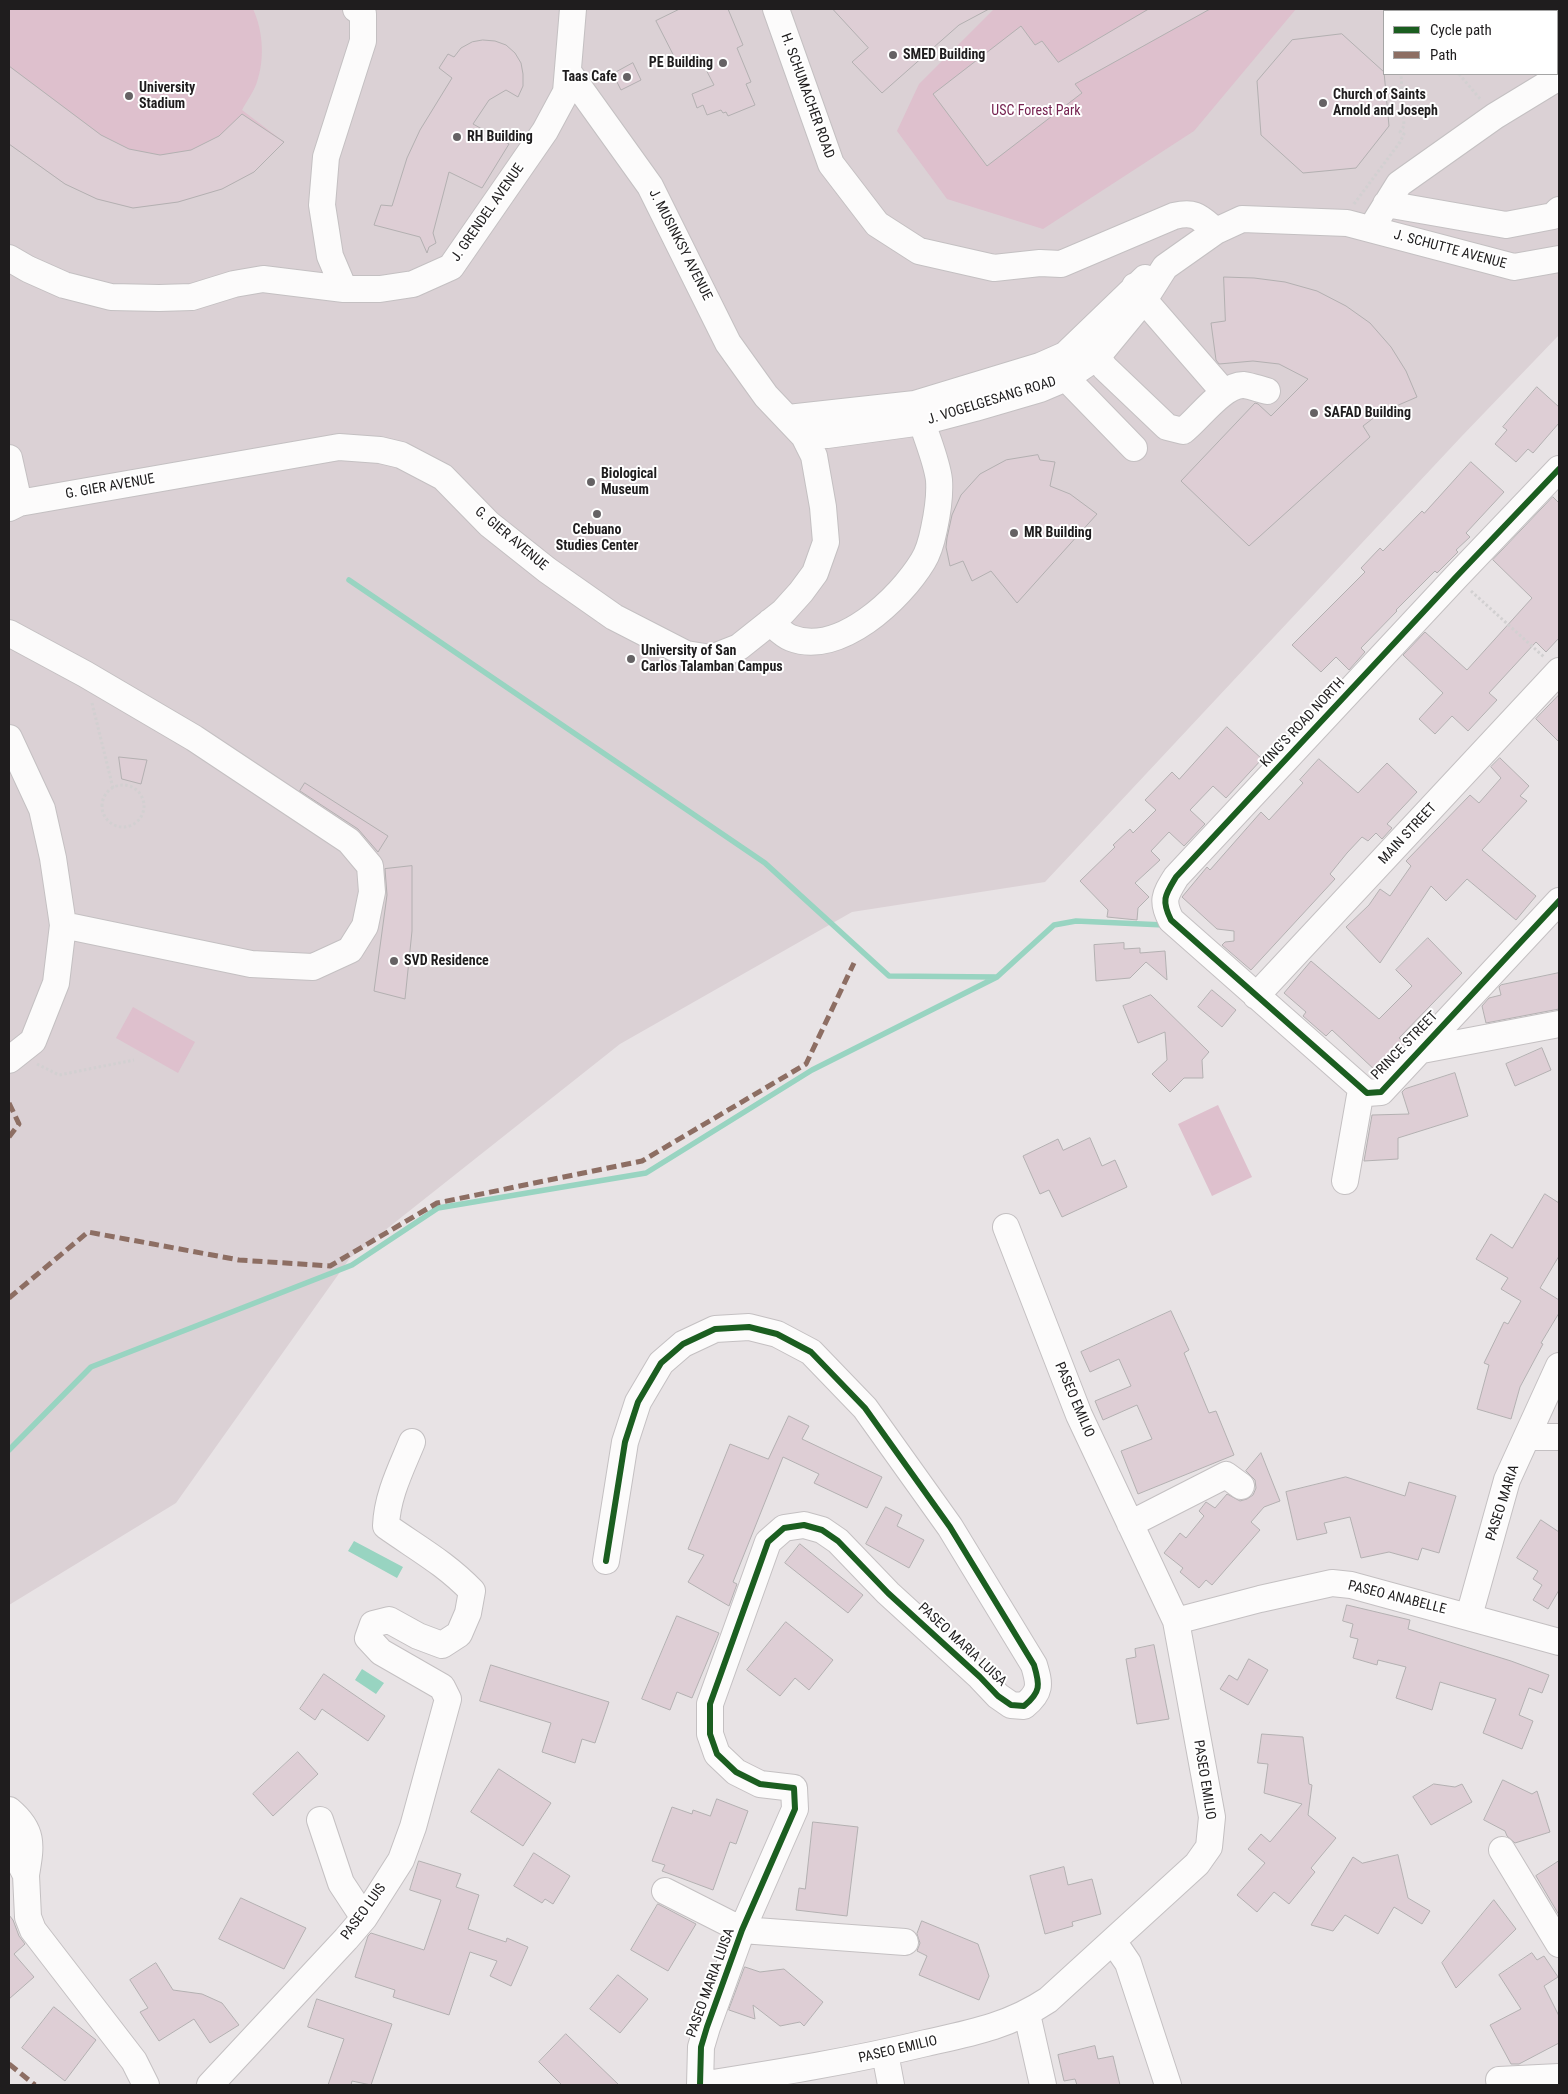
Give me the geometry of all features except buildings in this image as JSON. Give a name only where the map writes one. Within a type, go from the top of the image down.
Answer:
[{"type":"street","points":[[344,289],[330,256],[322,205],[326,157],[363,41],[363,14],[356,9]]},
{"type":"street","name":"J. GRENDEL AVENUE","points":[[9,258],[28,269],[64,285],[111,296],[192,297],[234,284],[263,279],[344,289],[380,289],[413,284],[451,267],[545,131],[566,92],[573,9]]},
{"type":"street","name":"H. SCHUMACHER ROAD","points":[[776,9],[831,164],[877,224],[919,251],[994,268],[1040,263],[1061,264],[1110,242],[1189,212],[1197,215],[1216,231]]},
{"type":"street","name":"J. MUSINKSY AVENUE","points":[[569,73],[650,186],[728,343],[766,396],[796,427]]},
{"type":"street","points":[[1371,229],[1399,184],[1495,116],[1559,77]]},
{"type":"street","points":[[1386,204],[1506,225],[1553,216],[1559,210]]},
{"type":"street","name":"J. VOGELGESANG ROAD","points":[[796,427],[915,404],[1040,366],[1065,354],[1139,293],[1168,264],[1216,231],[1242,219],[1340,223]]},
{"type":"street","name":"J. SCHUTTE AVENUE","points":[[1340,223],[1371,229],[1514,267],[1559,259]]},
{"type":"street","points":[[1139,293],[1224,392]]},
{"type":"street","name":"J. VOGELGESANG ROAD","points":[[796,427],[827,435],[922,422],[1040,389],[1066,378],[1098,357],[1139,293]]},
{"type":"street","points":[[1098,357],[1105,368],[1167,427],[1175,430],[1183,431],[1191,425],[1231,387],[1243,385],[1267,391]]},
{"type":"street","points":[[1066,378],[1134,448]]},
{"type":"street","points":[[770,622],[790,638],[820,642],[863,624],[890,603],[910,579],[924,560],[934,529],[939,480],[922,422]]},
{"type":"street","name":"G. GIER AVENUE","points":[[14,506],[339,447],[380,450],[401,455],[443,477],[489,524],[547,570],[614,618],[686,654],[711,658],[739,647],[783,612],[810,580],[826,542],[823,507],[814,456],[796,427]]},
{"type":"street","points":[[9,458],[14,506]]},
{"type":"street","name":"KING'S ROAD NORTH","points":[[1256,996],[1171,920],[1165,908],[1165,895],[1176,877],[1559,469]]},
{"type":"street","points":[[9,633],[85,674],[194,738],[349,841],[370,866],[372,892],[365,926],[350,950],[313,967],[251,964],[63,925]]},
{"type":"street","name":"MAIN STREET","points":[[1256,996],[1559,671]]},
{"type":"street","points":[[9,738],[42,809],[53,858],[63,925],[56,983],[33,1041],[12,1057]]},
{"type":"street","name":"PRINCE STREET","points":[[1256,996],[1361,1090],[1367,1093],[1380,1092],[1422,1050],[1471,993],[1559,901]]},
{"type":"street","points":[[1422,1050],[1559,1024]]},
{"type":"street","points":[[1345,1181],[1361,1090]]},
{"type":"street","name":"PASEO EMILIO","points":[[700,2085],[884,2054],[975,2032],[1027,2014],[1048,2000],[1197,1864],[1209,1847],[1212,1817],[1176,1621],[1079,1415],[1006,1227]]},
{"type":"street","name":"PASEO MARIA LUISA","points":[[606,1561],[625,1442],[638,1402],[661,1363],[683,1344],[715,1329],[749,1327],[777,1334],[811,1352],[865,1408],[950,1527],[1034,1665],[1039,1680],[1036,1696],[1024,1706],[1011,1705],[998,1696],[888,1592],[838,1541],[822,1530],[804,1525],[784,1528],[768,1542],[710,1704],[710,1734],[717,1754],[736,1772],[760,1784],[794,1788],[795,1809],[742,1930],[701,2047],[700,2085]]},
{"type":"street","name":"PASEO MARIA","points":[[1469,1616],[1507,1480],[1559,1366]]},
{"type":"street","points":[[1528,1437],[1559,1437]]},
{"type":"street","name":"PASEO LUIS","points":[[210,2085],[364,1918],[401,1860],[413,1827],[448,1699],[442,1687],[381,1652],[368,1638],[373,1624],[389,1620],[418,1636],[442,1645],[459,1634],[468,1613],[472,1591],[454,1573],[386,1526],[386,1512],[395,1482],[412,1442]]},
{"type":"street","points":[[1130,1524],[1226,1475],[1241,1486]]},
{"type":"street","name":"PASEO ANABELLE","points":[[1176,1621],[1332,1583],[1351,1585],[1559,1642]]},
{"type":"street","points":[[9,1810],[24,1825],[29,1836],[30,1848],[26,1875],[28,1917],[33,1930],[134,2061],[146,2085]]},
{"type":"street","points":[[320,1820],[341,1883],[364,1918]]},
{"type":"street","points":[[9,1842],[26,1875]]},
{"type":"street","points":[[1502,1850],[1559,1944]]},
{"type":"street","points":[[665,1891],[742,1930],[905,1942]]},
{"type":"street","points":[[1113,1941],[1128,1963],[1168,2085]]},
{"type":"street","points":[[1027,2014],[1043,2085]]},
{"type":"street","points":[[884,2054],[891,2085]]},
{"type":"street","points":[[1498,2080],[1559,2077]]},
{"type":"path","points":[[1340,223],[1404,134],[1400,132],[1404,126],[1401,75]]},
{"type":"path","points":[[1460,75],[1495,116]]},
{"type":"path","points":[[1456,577],[1559,671]]},
{"type":"path","points":[[85,674],[113,788]]},
{"type":"path","points":[[128,786],[134,788],[143,800],[142,814],[132,825],[118,827],[112,824],[103,813],[103,798],[113,788],[128,786]]},
{"type":"path","points":[[12,1057],[59,1074],[134,1060]]},
{"type":"shaded area","name":"University of San Carlos Talamban Campus","points":[[9,9],[1559,9],[1559,335],[1461,437],[1045,882],[852,912],[620,1044],[350,1258],[176,1503],[9,1605]]},
{"type":"shaded area","points":[[354,1541],[403,1567],[397,1578],[348,1551]]},
{"type":"shaded area","points":[[362,1669],[384,1683],[376,1694],[355,1680]]},
{"type":"green space","name":"University Stadium","points":[[9,9],[253,9],[261,35],[261,64],[256,85],[242,110],[284,142],[254,172],[222,189],[178,202],[133,208],[97,199],[65,184],[9,144]]},
{"type":"green space","name":"USC Forest Park","points":[[994,9],[1296,9],[1194,131],[1043,229],[947,199],[897,131],[919,84]]},
{"type":"green space","points":[[133,1007],[195,1042],[178,1073],[116,1038]]},
{"type":"green space","points":[[1218,1105],[1252,1177],[1212,1196],[1178,1124]]},
{"type":"waterway","points":[[349,580],[765,863],[889,976],[996,977]]},
{"type":"waterway","points":[[9,1450],[91,1367],[352,1265],[438,1208],[646,1173],[812,1070],[997,977],[1054,925],[1076,921],[1164,925]]},
{"type":"marked path","points":[[9,1298],[88,1232],[239,1260],[330,1266],[437,1203],[642,1161],[806,1064],[854,963]]},
{"type":"marked path","points":[[9,1103],[19,1124],[9,1137]]},
{"type":"marked path","points":[[9,2064],[35,2085]]},
{"type":"cycle path","points":[[1559,469],[1176,877],[1167,893],[1165,902],[1171,920],[1367,1093],[1381,1092],[1559,901]]},
{"type":"cycle path","points":[[606,1561],[625,1442],[638,1402],[661,1363],[683,1344],[715,1329],[749,1327],[777,1334],[811,1352],[865,1408],[950,1527],[1034,1665],[1038,1683],[1034,1696],[1024,1706],[1011,1705],[998,1696],[980,1677],[888,1593],[838,1541],[822,1530],[804,1525],[784,1528],[768,1542],[710,1704],[710,1734],[717,1754],[736,1772],[760,1784],[794,1788],[795,1809],[742,1930],[707,2027],[701,2047],[700,2085]]},
{"type":"place","name":"SMED Building","points":[[893,55]]},
{"type":"place","name":"PE Building","points":[[723,63]]},
{"type":"place","name":"Taas Cafe","points":[[627,77]]},
{"type":"place","name":"University Stadium","points":[[129,96]]},
{"type":"place","name":"Church of Saints Arnold and Joseph","points":[[1323,103]]},
{"type":"place","name":"RH Building","points":[[457,137]]},
{"type":"place","name":"SAFAD Building","points":[[1314,413]]},
{"type":"place","name":"Biological Museum","points":[[591,482]]},
{"type":"place","name":"Cebuano Studies Center","points":[[597,514]]},
{"type":"place","name":"MR Building","points":[[1014,533]]},
{"type":"place","name":"University of San Carlos Talamban Campus","points":[[631,659]]},
{"type":"place","name":"SVD Residence","points":[[394,961]]}]
